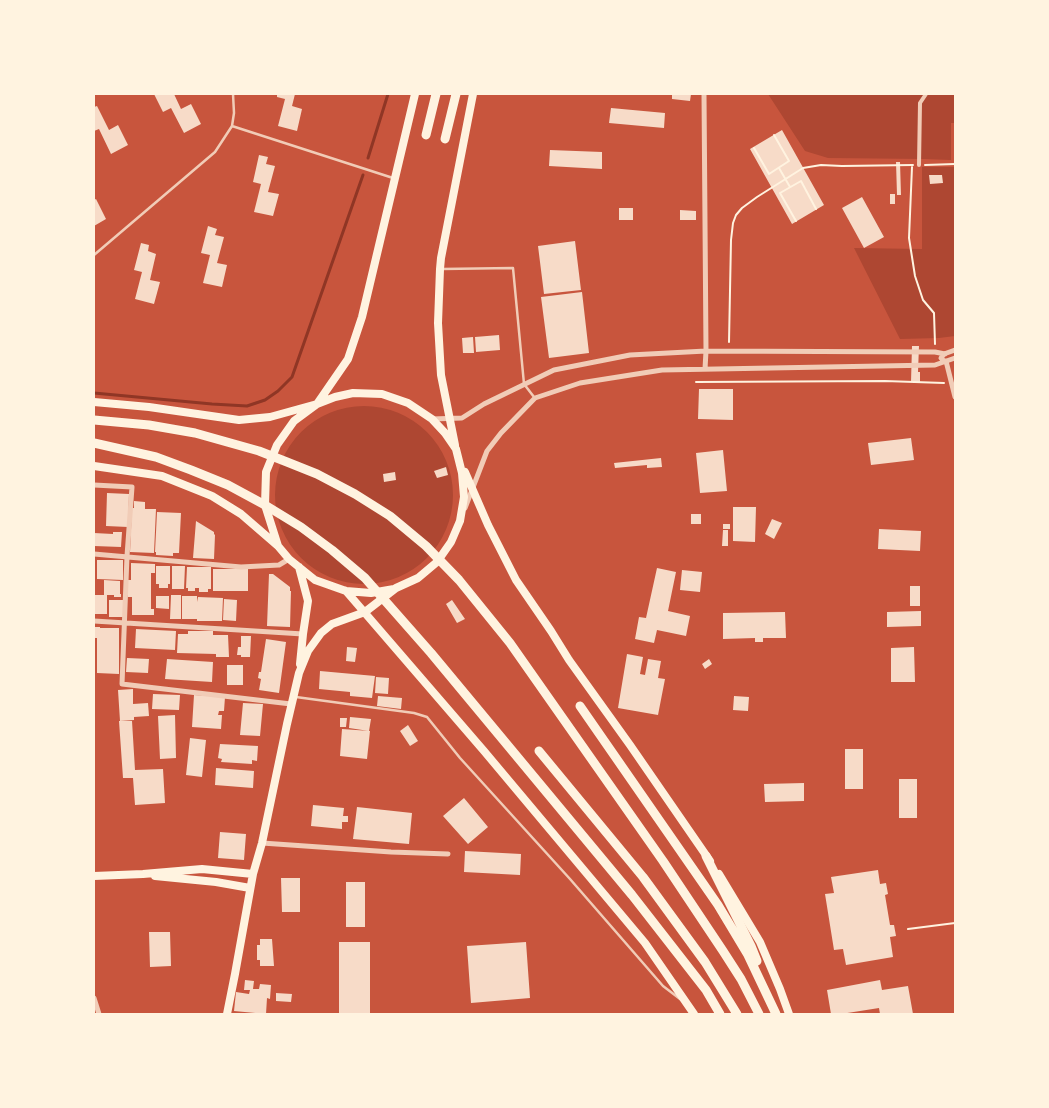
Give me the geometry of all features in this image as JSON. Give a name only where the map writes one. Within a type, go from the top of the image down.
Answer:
[{"type":"highway","points":[[426,135],[436,94]]},
{"type":"highway","points":[[445,139],[456,94]]},
{"type":"highway","points":[[94,420],[149,425],[195,433],[259,451],[317,474],[355,494],[390,516],[426,546],[459,580],[504,636],[662,861],[741,979],[759,1014]]},
{"type":"highway","points":[[94,443],[156,457],[228,485],[265,504],[293,522],[332,550],[364,578],[431,653],[632,895],[706,990],[720,1014]]},
{"type":"highway","points":[[580,706],[718,905],[748,955],[775,1011]]},
{"type":"highway","points":[[540,751],[643,877],[705,962],[737,1014]]},
{"type":"highway","points":[[706,856],[751,946],[775,1011]]},
{"type":"main road","points":[[278,546],[265,504],[266,472],[277,444],[294,421],[318,404],[348,358],[362,317],[415,94]]},
{"type":"main road","points":[[227,1014],[253,874],[262,843],[292,700],[299,673],[308,651],[321,633],[332,624],[364,612],[396,588],[418,578],[437,562],[451,542],[460,521],[464,497],[462,473],[441,375],[438,323],[440,258],[472,94]]},
{"type":"main road","points":[[94,402],[149,407],[239,420],[270,417],[353,393],[382,394],[408,403],[432,419],[456,449],[488,525],[516,580],[569,660],[724,882],[760,942],[789,1014]]},
{"type":"main road","points":[[94,466],[162,476],[212,496],[242,514],[278,546],[289,559],[315,580],[346,591],[371,593],[396,588]]},
{"type":"main road","points":[[299,568],[308,601],[299,673]]},
{"type":"main road","points":[[346,591],[484,751],[645,943],[694,1014]]},
{"type":"main road","points":[[94,876],[202,869],[253,874]]},
{"type":"main road","points":[[143,874],[216,882],[250,888]]},
{"type":"street","points":[[704,94],[705,370]]},
{"type":"street","points":[[919,165],[920,102],[926,94]]},
{"type":"street","points":[[955,350],[941,358],[946,362],[955,397]]},
{"type":"street","points":[[432,419],[462,418],[484,404],[554,370],[630,355],[706,351],[935,352],[945,354]]},
{"type":"street","points":[[460,521],[487,451],[501,433],[535,398],[580,383],[662,370],[935,364],[955,358]]},
{"type":"street","points":[[94,485],[132,487],[122,684],[292,700]]},
{"type":"street","points":[[94,554],[241,567],[280,565],[289,559]]},
{"type":"street","points":[[94,621],[303,634]]},
{"type":"street","points":[[262,843],[448,854]]},
{"type":"street","points":[[94,998],[99,1014]]},
{"type":"lane","points":[[94,255],[215,152],[232,126],[234,113],[232,94]]},
{"type":"lane","points":[[232,126],[394,178]]},
{"type":"lane","points":[[440,269],[513,268],[524,384],[535,398]]},
{"type":"lane","points":[[292,700],[414,713],[427,717],[460,758],[570,879],[663,986],[687,1004]]},
{"type":"path","points":[[754,148],[769,174],[790,161],[774,135]]},
{"type":"path","points":[[729,352],[732,223],[742,208],[803,168],[821,165],[955,164]]},
{"type":"path","points":[[912,165],[909,238],[916,276],[923,300],[934,313],[935,352]]},
{"type":"path","points":[[779,168],[790,187]]},
{"type":"path","points":[[796,222],[780,193],[801,181],[816,209]]},
{"type":"path","points":[[696,382],[885,380],[943,384]]},
{"type":"path","points":[[908,929],[955,923]]},
{"type":"shaded area","points":[[768,94],[955,94],[955,123],[951,123],[951,160],[828,158],[805,151]]},
{"type":"shaded area","points":[[922,167],[955,167],[955,336],[900,339],[854,248],[922,249]]},
{"type":"shaded area","points":[[355,406],[373,406],[398,413],[413,421],[427,432],[438,446],[446,461],[453,486],[453,504],[446,529],[438,544],[427,558],[413,569],[390,580],[373,584],[355,584],[338,580],[322,573],[308,564],[295,551],[279,521],[275,504],[275,486],[279,469],[286,453],[295,439],[308,426],[338,410]]},
{"type":"building","points":[[154,94],[174,94],[181,109],[191,104],[201,124],[184,133],[171,108],[163,112]]},
{"type":"building","points":[[277,94],[295,94],[292,106],[302,109],[297,131],[278,126],[285,99],[277,97]]},
{"type":"building","points":[[672,94],[691,94],[690,101],[672,99]]},
{"type":"building","points":[[97,106],[109,130],[118,125],[128,145],[111,154],[99,129],[94,131],[94,107]]},
{"type":"building","points":[[611,108],[665,113],[664,128],[609,123]]},
{"type":"building","points":[[782,130],[824,205],[792,224],[750,149]]},
{"type":"building","points":[[550,150],[602,152],[602,169],[549,166]]},
{"type":"building","points":[[259,155],[268,157],[266,164],[275,166],[268,192],[279,194],[273,216],[254,212],[261,184],[253,182]]},
{"type":"building","points":[[896,162],[900,162],[901,195],[897,195]]},
{"type":"building","points":[[929,175],[942,175],[943,183],[930,184]]},
{"type":"building","points":[[890,194],[895,194],[895,204],[890,204]]},
{"type":"building","points":[[862,197],[884,237],[864,248],[842,208]]},
{"type":"building","points":[[96,199],[106,219],[94,226],[94,200]]},
{"type":"building","points":[[619,208],[633,208],[633,220],[619,220]]},
{"type":"building","points":[[680,210],[696,211],[696,220],[680,220]]},
{"type":"building","points":[[208,226],[217,229],[215,235],[224,237],[217,263],[227,265],[222,287],[203,283],[210,255],[201,253]]},
{"type":"building","points":[[575,241],[581,290],[544,294],[538,246]]},
{"type":"building","points":[[141,243],[149,245],[148,251],[156,254],[150,280],[160,282],[154,304],[135,299],[142,272],[134,270]]},
{"type":"building","points":[[582,292],[589,353],[549,358],[541,297]]},
{"type":"building","points":[[499,335],[500,350],[476,352],[475,337]]},
{"type":"building","points":[[473,337],[474,353],[463,353],[462,338]]},
{"type":"building","points":[[912,346],[919,346],[918,372],[920,372],[920,382],[911,382]]},
{"type":"building","points":[[699,389],[733,389],[733,420],[698,419]]},
{"type":"building","points":[[911,438],[914,460],[871,465],[868,443]]},
{"type":"building","points":[[723,450],[727,491],[700,493],[696,453]]},
{"type":"building","points":[[661,458],[662,467],[647,468],[647,465],[615,468],[614,463]]},
{"type":"building","points":[[446,467],[448,475],[437,478],[434,471]]},
{"type":"building","points":[[395,472],[396,480],[384,482],[383,474]]},
{"type":"building","points":[[107,493],[129,494],[128,527],[106,526]]},
{"type":"building","points":[[134,501],[145,502],[145,509],[156,509],[154,553],[130,552]]},
{"type":"building","points":[[733,507],[756,507],[755,542],[733,541]]},
{"type":"building","points":[[157,512],[181,513],[179,553],[173,553],[173,556],[156,555]]},
{"type":"building","points":[[691,514],[701,514],[701,524],[691,524]]},
{"type":"building","points":[[772,519],[782,523],[774,539],[765,534]]},
{"type":"building","points":[[196,521],[214,532],[214,559],[193,558]]},
{"type":"building","points":[[723,524],[730,524],[730,529],[723,529]]},
{"type":"building","points":[[879,529],[921,531],[920,551],[878,549]]},
{"type":"building","points":[[723,530],[728,530],[728,546],[722,546]]},
{"type":"building","points":[[113,532],[122,532],[121,547],[94,546],[94,533],[113,534]]},
{"type":"building","points":[[97,560],[123,560],[123,580],[97,579]]},
{"type":"building","points":[[131,563],[155,564],[155,573],[151,573],[151,609],[154,609],[154,615],[132,615],[132,597],[128,597]]},
{"type":"building","points":[[156,566],[170,566],[170,584],[168,584],[168,588],[159,588],[159,584],[156,584]]},
{"type":"building","points":[[172,566],[185,566],[184,589],[172,589]]},
{"type":"building","points":[[187,567],[211,567],[211,589],[208,589],[208,592],[199,592],[199,588],[195,588],[195,591],[188,591],[188,588],[186,588]]},
{"type":"building","points":[[657,568],[676,572],[668,611],[690,616],[686,636],[657,630],[654,643],[635,639],[639,617],[646,618]]},
{"type":"building","points":[[213,569],[248,569],[248,591],[213,591]]},
{"type":"building","points":[[682,570],[702,572],[700,592],[680,590]]},
{"type":"building","points":[[269,574],[273,574],[290,587],[290,627],[267,626]]},
{"type":"building","points":[[104,580],[120,581],[121,597],[107,595],[107,614],[94,614],[94,595],[104,595]]},
{"type":"building","points":[[910,586],[920,586],[920,606],[910,606]]},
{"type":"building","points":[[171,595],[181,595],[181,619],[170,619]]},
{"type":"building","points":[[156,596],[169,596],[169,609],[156,608]]},
{"type":"building","points":[[182,596],[197,596],[197,602],[198,597],[223,598],[222,621],[182,619]]},
{"type":"building","points":[[224,599],[237,600],[236,621],[223,620]]},
{"type":"building","points":[[109,600],[123,600],[123,617],[109,617]]},
{"type":"building","points":[[452,600],[465,619],[457,623],[446,604]]},
{"type":"building","points":[[921,611],[921,626],[887,627],[887,612]]},
{"type":"building","points":[[785,612],[786,638],[763,638],[763,642],[755,642],[755,638],[723,639],[723,613]]},
{"type":"building","points":[[95,627],[119,628],[119,674],[97,673],[97,638],[95,638]]},
{"type":"building","points":[[136,629],[176,631],[175,650],[135,648]]},
{"type":"building","points":[[188,631],[213,631],[213,635],[228,635],[229,657],[216,657],[216,654],[177,653],[178,634],[188,634]]},
{"type":"building","points":[[241,636],[251,636],[250,657],[237,655],[238,647],[241,647]]},
{"type":"building","points":[[266,639],[286,642],[279,693],[259,690],[261,679],[258,678],[259,672],[261,672]]},
{"type":"building","points":[[347,647],[357,648],[355,662],[346,661]]},
{"type":"building","points":[[914,647],[915,682],[891,682],[891,648]]},
{"type":"building","points":[[627,654],[643,657],[640,674],[645,675],[648,659],[661,661],[658,678],[665,679],[658,715],[618,708]]},
{"type":"building","points":[[127,658],[149,659],[148,673],[126,672]]},
{"type":"building","points":[[167,659],[213,662],[212,682],[165,679]]},
{"type":"building","points":[[709,659],[712,664],[705,669],[702,664]]},
{"type":"building","points":[[227,665],[243,665],[243,685],[227,685]]},
{"type":"building","points":[[320,671],[375,676],[372,698],[350,696],[350,692],[319,689]]},
{"type":"building","points":[[376,677],[389,678],[388,694],[375,693]]},
{"type":"building","points":[[133,689],[133,704],[148,703],[149,716],[134,717],[134,720],[120,721],[118,690]]},
{"type":"building","points":[[153,694],[180,695],[179,710],[152,709]]},
{"type":"building","points":[[194,695],[225,697],[224,711],[219,711],[218,715],[222,715],[221,729],[192,727]]},
{"type":"building","points":[[378,696],[402,698],[401,709],[377,706]]},
{"type":"building","points":[[734,696],[749,697],[748,711],[733,710]]},
{"type":"building","points":[[243,703],[263,704],[260,736],[240,735]]},
{"type":"building","points":[[175,715],[176,758],[160,759],[158,716]]},
{"type":"building","points":[[350,717],[371,719],[369,731],[349,728]]},
{"type":"building","points":[[340,718],[347,718],[346,727],[340,727]]},
{"type":"building","points":[[119,721],[132,721],[135,770],[163,769],[165,803],[135,805],[133,778],[123,778]]},
{"type":"building","points":[[408,725],[418,741],[410,746],[400,731]]},
{"type":"building","points":[[342,729],[370,731],[367,759],[340,756]]},
{"type":"building","points":[[190,738],[206,740],[202,777],[186,775]]},
{"type":"building","points":[[220,744],[258,746],[257,761],[252,760],[252,764],[221,762],[222,759],[218,758]]},
{"type":"building","points":[[845,749],[863,749],[863,789],[845,789]]},
{"type":"building","points":[[216,768],[254,771],[253,788],[215,785]]},
{"type":"building","points":[[899,779],[917,779],[917,818],[899,818]]},
{"type":"building","points":[[804,783],[804,801],[765,802],[764,784]]},
{"type":"building","points":[[464,798],[488,827],[468,844],[443,816]]},
{"type":"building","points":[[313,805],[344,808],[343,816],[348,816],[348,822],[342,822],[342,829],[311,826]]},
{"type":"building","points":[[357,807],[412,813],[409,844],[353,839]]},
{"type":"building","points":[[220,832],[246,834],[244,860],[218,858]]},
{"type":"building","points":[[465,851],[521,854],[520,875],[464,872]]},
{"type":"building","points":[[878,870],[880,884],[886,883],[888,894],[885,895],[890,925],[894,925],[896,936],[890,937],[893,957],[846,965],[843,949],[834,950],[825,894],[834,893],[831,877]]},
{"type":"building","points":[[281,878],[300,878],[300,912],[282,912]]},
{"type":"building","points":[[346,882],[365,882],[365,927],[346,927]]},
{"type":"building","points":[[149,932],[170,932],[171,966],[150,967]]},
{"type":"building","points":[[260,939],[272,939],[274,966],[260,966],[260,960],[257,960],[257,945],[260,945]]},
{"type":"building","points":[[339,942],[370,942],[370,1014],[339,1014]]},
{"type":"building","points":[[526,942],[530,998],[471,1003],[467,946]]},
{"type":"building","points":[[245,980],[254,981],[253,989],[259,989],[260,984],[271,985],[270,999],[267,998],[266,1014],[234,1011],[236,992],[249,994],[250,990],[244,990]]},
{"type":"building","points":[[880,980],[882,990],[908,986],[913,1014],[880,1014],[879,1008],[831,1014],[827,990]]},
{"type":"building","points":[[276,993],[292,994],[291,1002],[276,1001]]},
{"type":"waterway","points":[[368,158],[388,94]]},
{"type":"waterway","points":[[94,393],[247,406],[265,400],[278,391],[292,377],[363,175]]}]
